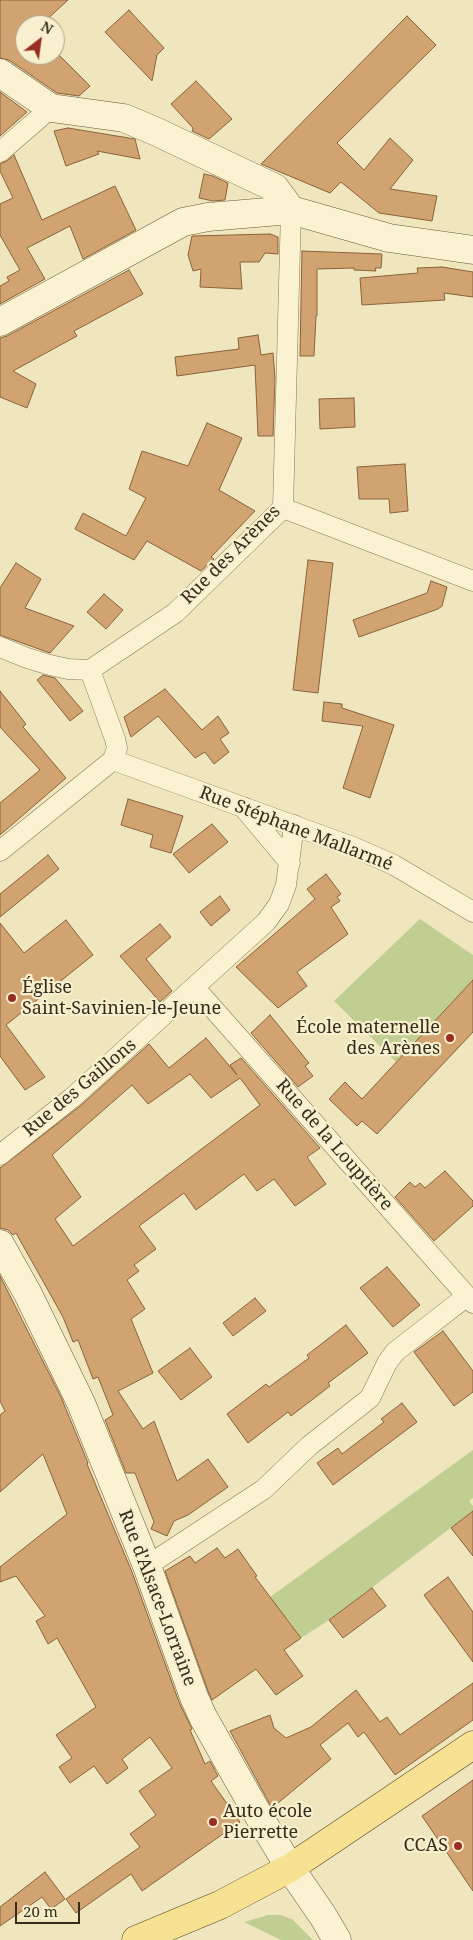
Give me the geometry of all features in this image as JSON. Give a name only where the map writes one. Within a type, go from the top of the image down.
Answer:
[{"type":"main road","points":[[136,1940],[220,1905],[290,1868],[473,1745]]},
{"type":"street","points":[[0,73],[50,108],[124,118],[275,188],[291,210]]},
{"type":"street","points":[[0,152],[50,108]]},
{"type":"street","points":[[0,322],[183,222],[208,217],[291,210],[389,238],[473,250]]},
{"type":"street","name":"Rue des Arènes","points":[[90,670],[175,613],[283,508],[291,210]]},
{"type":"street","points":[[283,508],[473,581]]},
{"type":"street","points":[[0,647],[50,665],[68,669],[90,670],[116,738],[117,748],[113,760],[0,851]]},
{"type":"street","name":"Rue Stéphane Mallarmé","points":[[113,760],[353,847],[394,866],[473,912]]},
{"type":"street","points":[[242,806],[290,863]]},
{"type":"street","name":"Rue des Gaillons","points":[[0,1155],[72,1098],[266,922],[284,891],[290,863],[294,825]]},
{"type":"street","name":"Rue de la Louptière","points":[[195,988],[470,1300]]},
{"type":"street","name":"Rue d'Alsace-Lorraine","points":[[0,1244],[28,1294],[81,1403],[147,1566],[194,1698],[203,1717],[290,1868],[337,1940]]},
{"type":"street","points":[[147,1566],[264,1489],[309,1446],[370,1398],[394,1352],[470,1300]]},
{"type":"green space","points":[[420,919],[473,955],[473,980],[396,1062],[334,1001]]},
{"type":"green space","points":[[473,1450],[473,1498],[469,1501],[473,1506],[473,1511],[329,1620],[301,1638],[287,1618],[275,1627],[270,1597]]},
{"type":"green space","points":[[268,1915],[280,1915],[292,1919],[313,1940],[281,1940],[244,1922]]},
{"type":"building","points":[[0,0],[68,0],[52,15],[15,15],[15,64],[9,60],[0,58]]},
{"type":"building","points":[[129,10],[164,48],[157,55],[152,81],[105,32]]},
{"type":"building","points":[[407,16],[436,45],[337,143],[364,170],[390,138],[413,160],[390,189],[437,196],[432,221],[379,213],[341,182],[330,193],[261,164]]},
{"type":"building","points":[[65,61],[90,86],[79,96],[57,93],[16,65],[65,65]]},
{"type":"building","points":[[196,81],[232,119],[209,139],[192,131],[193,128],[171,104]]},
{"type":"building","points":[[0,92],[27,112],[0,136]]},
{"type":"building","points":[[68,128],[135,139],[140,159],[97,151],[99,154],[66,166],[54,131]]},
{"type":"building","points":[[14,155],[42,220],[115,186],[136,230],[83,259],[70,226],[27,248],[45,279],[0,304],[0,286],[9,281],[7,277],[20,270],[0,235],[0,204],[13,198],[0,171],[0,164]]},
{"type":"building","points":[[204,174],[228,183],[225,200],[213,201],[199,198]]},
{"type":"building","points":[[270,234],[278,237],[278,254],[265,253],[259,262],[240,262],[242,289],[200,287],[201,269],[193,271],[188,255],[192,236]]},
{"type":"building","points":[[302,251],[382,254],[381,268],[375,268],[376,271],[354,270],[354,268],[317,269],[317,316],[314,356],[300,356]]},
{"type":"building","points":[[442,267],[473,272],[473,297],[444,293],[445,300],[362,305],[360,278],[418,273],[417,268]]},
{"type":"building","points":[[129,270],[143,294],[74,331],[77,336],[13,371],[36,384],[27,408],[0,397],[0,338]]},
{"type":"building","points":[[258,335],[261,355],[273,353],[275,378],[273,436],[258,436],[255,365],[177,376],[175,357],[239,349],[238,338]]},
{"type":"building","points":[[354,398],[355,427],[320,429],[319,399]]},
{"type":"building","points":[[207,423],[242,438],[219,490],[255,511],[211,557],[214,559],[201,571],[147,541],[134,560],[75,529],[83,513],[126,536],[146,498],[129,489],[142,451],[188,466]]},
{"type":"building","points":[[405,464],[408,511],[390,513],[389,499],[359,499],[357,467]]},
{"type":"building","points":[[308,560],[333,563],[318,693],[293,690]]},
{"type":"building","points":[[16,563],[41,579],[25,608],[74,626],[50,653],[0,635],[0,588]]},
{"type":"building","points":[[431,581],[447,587],[442,606],[359,637],[353,620],[427,593]]},
{"type":"building","points":[[104,594],[123,610],[106,629],[87,612]]},
{"type":"building","points":[[43,675],[55,678],[83,711],[70,721],[37,680]]},
{"type":"building","points":[[165,689],[202,730],[218,716],[229,733],[220,739],[229,752],[214,764],[205,752],[195,758],[158,716],[131,737],[124,717]]},
{"type":"building","points":[[0,691],[26,724],[23,727],[66,778],[0,835],[0,803],[40,770],[0,727]]},
{"type":"building","points":[[324,702],[342,704],[342,708],[394,725],[370,798],[343,788],[363,726],[322,721]]},
{"type":"building","points":[[128,799],[183,816],[171,853],[150,847],[153,835],[121,825]]},
{"type":"building","points":[[212,824],[228,842],[189,873],[173,854]]},
{"type":"building","points":[[48,855],[59,869],[0,917],[0,894]]},
{"type":"building","points":[[326,874],[341,894],[337,897],[340,901],[331,907],[348,934],[297,972],[307,986],[278,1008],[236,967],[315,899],[307,889]]},
{"type":"building","points":[[220,896],[230,910],[211,926],[200,912]]},
{"type":"building","points":[[66,920],[93,955],[6,1025],[45,1077],[25,1090],[0,1056],[0,923],[24,953]]},
{"type":"building","points":[[160,924],[171,937],[146,959],[172,991],[160,1002],[120,956]]},
{"type":"building","points":[[473,980],[473,1032],[377,1134],[362,1121],[357,1126],[329,1099],[345,1082],[362,1099]]},
{"type":"building","points":[[270,1015],[309,1063],[305,1066],[313,1076],[298,1087],[251,1033]]},
{"type":"building","points":[[206,1038],[237,1075],[230,1065],[241,1058],[320,1148],[307,1157],[326,1184],[295,1206],[274,1179],[257,1191],[244,1174],[196,1210],[184,1193],[139,1226],[156,1249],[134,1265],[139,1271],[127,1280],[145,1309],[131,1319],[153,1373],[118,1391],[143,1429],[154,1421],[177,1481],[208,1459],[228,1487],[188,1515],[174,1521],[167,1536],[151,1529],[154,1522],[135,1473],[126,1473],[105,1420],[113,1415],[98,1377],[93,1379],[78,1340],[73,1342],[63,1317],[16,1233],[13,1235],[8,1230],[0,1228],[0,1168],[79,1107],[149,1044],[169,1068]],"holes":[[[190,1074],[211,1098],[240,1078],[260,1105],[73,1246],[55,1219],[81,1197],[52,1155],[132,1085],[148,1104]]]},
{"type":"building","points":[[445,1171],[473,1201],[473,1206],[434,1241],[395,1197],[410,1182],[415,1187],[420,1183],[425,1188]]},
{"type":"building","points":[[387,1267],[420,1305],[393,1327],[360,1288]]},
{"type":"building","points":[[0,1276],[61,1397],[132,1572],[179,1702],[192,1729],[190,1730],[205,1764],[210,1761],[218,1776],[211,1781],[240,1822],[142,1891],[131,1874],[76,1913],[66,1899],[140,1847],[130,1834],[156,1815],[139,1791],[172,1768],[150,1737],[122,1759],[128,1768],[107,1784],[94,1766],[70,1783],[59,1767],[72,1758],[56,1735],[96,1707],[57,1638],[48,1644],[36,1621],[45,1616],[16,1576],[0,1582],[0,1567],[67,1514],[43,1454],[0,1492],[0,1415],[5,1411],[0,1401]]},
{"type":"building","points":[[255,1298],[266,1311],[233,1336],[223,1323]]},
{"type":"building","points":[[346,1325],[368,1353],[328,1383],[330,1386],[291,1416],[288,1412],[248,1443],[227,1414],[266,1384],[269,1387],[309,1358],[307,1355]]},
{"type":"building","points":[[443,1331],[473,1371],[473,1392],[454,1406],[414,1352]]},
{"type":"building","points":[[190,1348],[212,1377],[181,1400],[158,1371]]},
{"type":"building","points":[[402,1403],[417,1422],[333,1485],[317,1463],[338,1448],[342,1454],[384,1422],[381,1419]]},
{"type":"building","points":[[473,1511],[473,1556],[451,1528]]},
{"type":"building","points":[[217,1548],[225,1558],[238,1549],[257,1576],[255,1577],[301,1638],[284,1650],[303,1676],[276,1695],[256,1669],[212,1700],[208,1691],[165,1571],[190,1556],[195,1563]]},
{"type":"building","points":[[448,1577],[473,1612],[473,1662],[424,1595]]},
{"type":"building","points":[[372,1588],[386,1606],[343,1638],[329,1620]]},
{"type":"building","points":[[473,1683],[473,1720],[395,1775],[364,1732],[358,1737],[348,1723],[320,1745],[331,1759],[272,1808],[230,1731],[270,1715],[274,1728],[286,1738],[311,1727],[356,1690],[380,1722],[387,1717],[400,1735]]},
{"type":"building","name":"CCAS","points":[[473,1780],[473,1891],[422,1816]]},
{"type":"building","points":[[45,1872],[65,1899],[51,1909],[42,1897],[0,1926],[0,1907]]},
{"type":"place","name":"Église Saint-Savinien-le-Jeune","points":[[12,998]]},
{"type":"place","name":"École maternelle des Arènes","points":[[450,1038]]},
{"type":"place","name":"Auto école Pierrette","points":[[213,1822]]},
{"type":"place","name":"CCAS","points":[[458,1846]]}]
